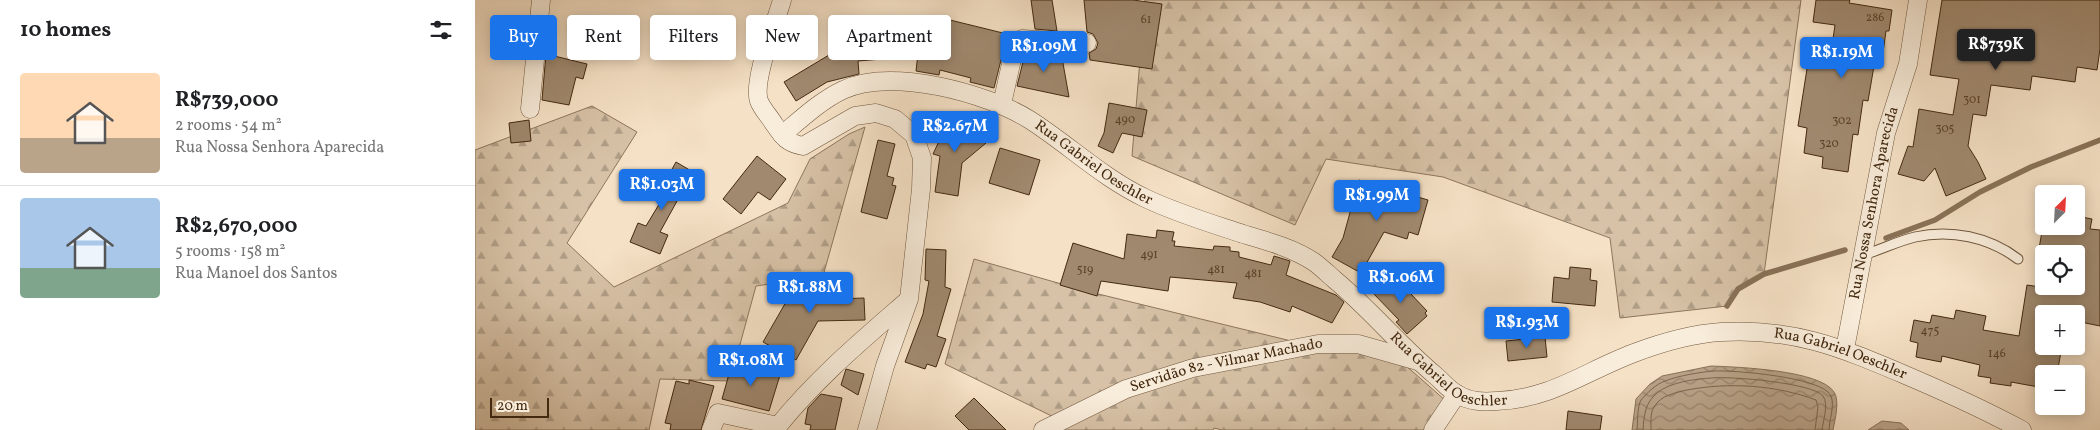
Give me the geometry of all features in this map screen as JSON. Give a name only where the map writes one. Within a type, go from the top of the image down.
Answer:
[{"type":"street","points":[[530,110],[541,0]]},
{"type":"street","points":[[782,0],[757,89],[759,101],[782,135],[791,144],[803,146],[855,116],[876,113],[895,120],[914,135],[922,158],[921,189],[909,299],[885,366],[867,430]]},
{"type":"street","name":"Rua Nossa Senhora Aparecida","points":[[1845,350],[1886,133],[1908,64],[1917,0]]},
{"type":"street","points":[[1002,104],[1015,46],[1022,39],[1087,43]]},
{"type":"street","name":"Rua Gabriel Oeschler","points":[[782,135],[820,103],[846,88],[879,81],[919,83],[962,92],[1002,104],[1031,121],[1103,173],[1144,198],[1199,220],[1277,244],[1314,262],[1365,305],[1418,362],[1457,394],[1479,402],[1525,399],[1545,393],[1653,345],[1678,338],[1713,333],[1758,332],[1794,336],[1845,350],[1941,390],[2022,430]]},
{"type":"street","points":[[711,430],[718,413],[778,426],[799,400],[831,367],[909,299]]},
{"type":"street","name":"Servidão 82 - Vilmar Machado","points":[[1043,430],[1126,388],[1193,368],[1318,344],[1358,344],[1418,362]]},
{"type":"street","points":[[1433,430],[1457,394]]},
{"type":"lane","points":[[1863,255],[1915,237],[1950,233],[1981,239],[2019,259]]},
{"type":"green space","points":[[1145,0],[1801,0],[1764,274],[1738,289],[1727,306],[1620,318],[1610,238],[1443,177],[1326,159],[1295,225],[1132,156]]},
{"type":"green space","points":[[592,106],[637,132],[567,243],[614,287],[788,203],[810,159],[849,134],[865,127],[823,276],[756,286],[730,381],[660,379],[649,430],[475,430],[475,150]]},
{"type":"green space","points":[[974,259],[1086,291],[1320,348],[1363,352],[1404,364],[1446,401],[1427,430],[1222,430],[1214,428],[1213,430],[1050,430],[1064,422],[945,364]]},
{"type":"water","points":[[1711,366],[1739,367],[1796,374],[1826,385],[1834,392],[1837,400],[1833,430],[1632,430],[1636,399],[1650,384],[1662,376]]},
{"type":"water","points":[[1882,421],[1901,423],[1909,430],[1868,430]]},
{"type":"building","points":[[1031,0],[1052,0],[1057,31],[1035,29]]},
{"type":"building","points":[[1084,0],[1133,0],[1162,4],[1152,69],[1090,60],[1089,53],[1096,49],[1098,43],[1093,34],[1087,32]]},
{"type":"building","points":[[1816,0],[1850,0],[1849,3],[1892,10],[1889,31],[1886,31],[1881,67],[1874,66],[1868,101],[1863,100],[1858,135],[1853,134],[1848,172],[1822,168],[1823,157],[1804,153],[1807,128],[1798,126],[1809,56],[1830,60],[1835,25],[1813,22]]},
{"type":"building","points":[[1942,0],[2100,0],[2100,49],[2097,70],[2077,67],[2075,82],[2032,76],[2030,90],[1991,85],[1986,116],[1973,114],[1968,146],[1986,179],[1946,196],[1935,168],[1924,181],[1898,174],[1908,146],[1913,147],[1919,109],[1953,115],[1959,79],[1930,75]]},
{"type":"building","points":[[951,20],[1011,35],[1005,44],[994,88],[970,82],[971,78],[940,70],[939,75],[916,71],[917,60],[951,60]]},
{"type":"building","points":[[1026,50],[1061,52],[1069,97],[1017,86]]},
{"type":"building","points":[[828,56],[828,60],[870,60],[858,61],[859,74],[827,82],[796,101],[784,82]]},
{"type":"building","points":[[557,57],[587,64],[583,79],[576,77],[569,105],[542,100],[545,60],[557,60]]},
{"type":"building","points":[[1109,103],[1147,110],[1142,137],[1122,133],[1113,153],[1098,146],[1104,133]]},
{"type":"building","points":[[950,114],[982,131],[980,135],[983,136],[979,141],[986,143],[962,163],[958,196],[935,192],[940,156],[933,154],[941,137],[936,135]]},
{"type":"building","points":[[529,120],[531,141],[511,143],[509,123]]},
{"type":"building","points":[[878,140],[895,144],[887,176],[894,178],[892,185],[896,186],[887,219],[861,212]]},
{"type":"building","points":[[1000,148],[1040,160],[1029,195],[989,183]]},
{"type":"building","points":[[757,156],[786,179],[770,200],[758,192],[741,214],[723,199]]},
{"type":"building","points":[[676,162],[693,172],[660,232],[668,235],[660,254],[630,242],[638,223],[646,226],[661,201],[656,198]]},
{"type":"building","points":[[1359,180],[1428,200],[1418,235],[1409,232],[1407,239],[1384,232],[1361,273],[1332,257],[1343,238]]},
{"type":"building","points":[[2085,218],[2092,219],[2090,229],[2100,230],[2100,326],[2085,323],[2085,305],[2035,305],[2035,355],[2060,355],[2059,365],[2035,365],[2035,386],[2011,382],[2011,386],[1990,383],[1991,378],[1978,376],[1980,365],[1942,356],[1941,362],[1916,357],[1918,343],[1910,341],[1914,320],[1930,323],[1932,315],[1954,319],[1956,310],[1986,316],[1983,330],[2019,336],[2027,285],[2035,286],[2035,295],[2085,295],[2085,245],[2040,245],[2041,235],[2085,235]]},
{"type":"building","points":[[1157,230],[1174,232],[1172,241],[1175,241],[1174,246],[1213,250],[1214,246],[1230,247],[1230,251],[1239,252],[1239,257],[1271,265],[1274,256],[1290,261],[1286,275],[1336,295],[1344,302],[1332,323],[1292,306],[1290,312],[1260,302],[1233,298],[1237,283],[1170,277],[1168,291],[1101,281],[1097,296],[1060,285],[1073,243],[1124,259],[1127,234],[1156,238]]},
{"type":"building","points":[[926,249],[946,250],[945,287],[951,289],[937,336],[946,339],[936,367],[927,364],[925,369],[905,362],[923,314],[929,281],[925,280]]},
{"type":"building","points":[[1570,267],[1591,269],[1590,280],[1597,281],[1595,306],[1552,302],[1554,277],[1569,279]]},
{"type":"building","points":[[798,273],[839,289],[835,299],[864,298],[865,320],[818,321],[796,360],[763,342],[786,302]]},
{"type":"building","points":[[1392,274],[1427,311],[1425,313],[1427,316],[1407,334],[1396,322],[1399,320],[1372,292]]},
{"type":"building","points":[[1545,337],[1547,357],[1508,361],[1506,341]]},
{"type":"building","points":[[744,365],[780,375],[769,411],[722,399],[731,367],[742,370]]},
{"type":"building","points":[[846,369],[864,374],[858,395],[841,385]]},
{"type":"building","points":[[689,380],[714,386],[701,430],[670,430],[671,424],[665,423],[676,381],[689,384]]},
{"type":"building","points":[[821,394],[842,398],[835,430],[810,430],[811,425],[805,424],[808,408]]},
{"type":"building","points":[[974,398],[1006,430],[969,430],[955,416]]},
{"type":"building","points":[[1568,411],[1602,416],[1600,430],[1566,430]]},
{"type":"waterway","points":[[1886,238],[1935,220],[1980,192],[2031,167],[2100,140]]},
{"type":"waterway","points":[[1727,306],[1738,289],[1764,274],[1845,250]]}]
